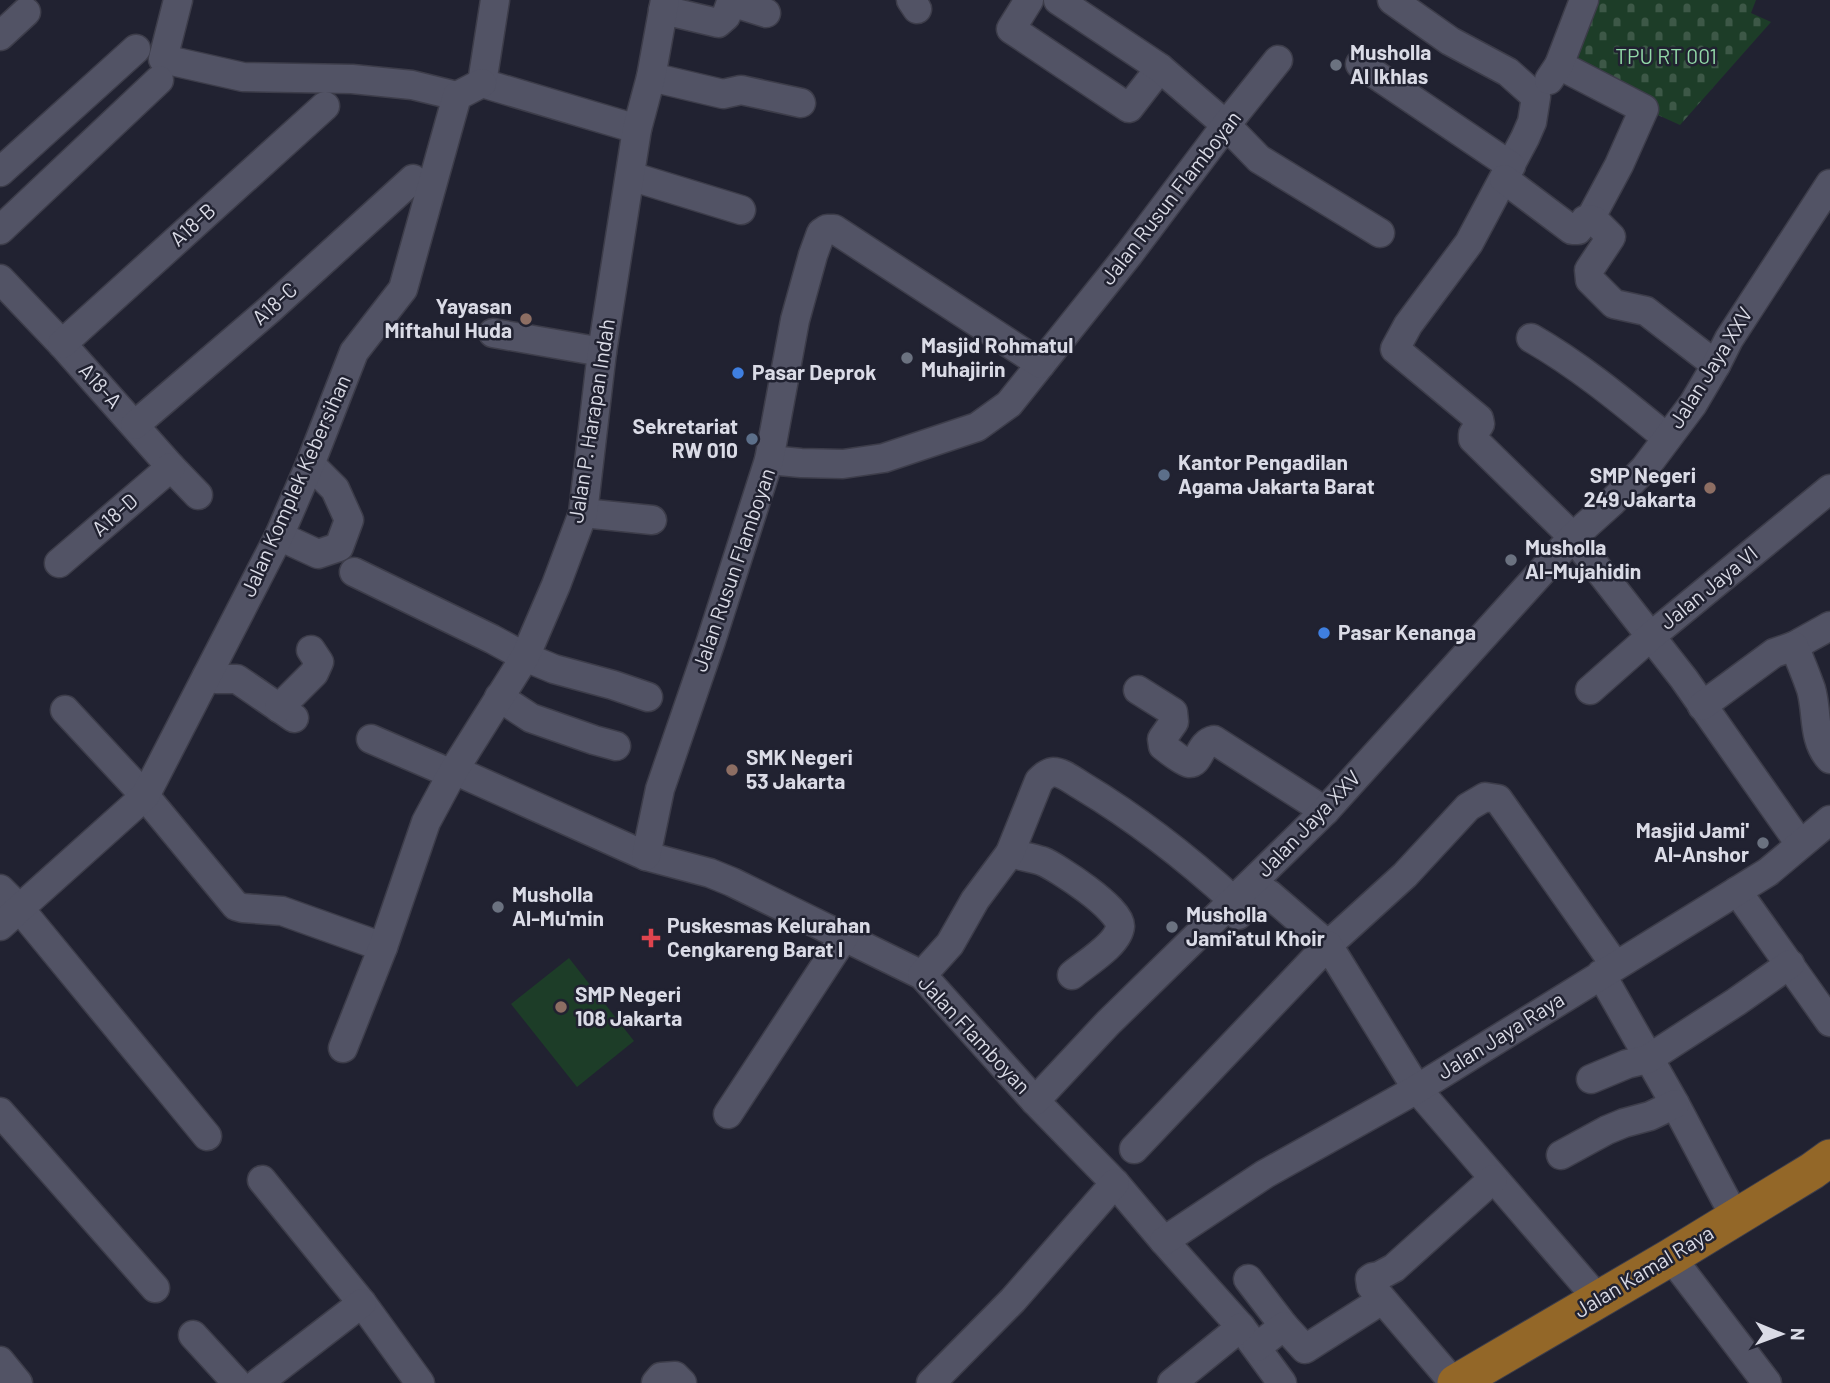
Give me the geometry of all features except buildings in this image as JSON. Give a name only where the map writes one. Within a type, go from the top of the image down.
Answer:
[{"type":"main road","name":"Jalan Kamal Raya","points":[[1455,1383],[1671,1257],[1830,1158]]},
{"type":"street","points":[[178,0],[163,59],[243,77],[352,79],[412,85],[457,96],[482,83],[637,129]]},
{"type":"street","points":[[482,83],[495,0]]},
{"type":"street","points":[[1029,0],[1011,29],[1129,108],[1160,68]]},
{"type":"street","points":[[1058,0],[1160,68],[1226,125],[1259,159],[1380,233]]},
{"type":"street","points":[[1392,0],[1450,41],[1508,72],[1536,97]]},
{"type":"street","points":[[1584,0],[1559,65],[1536,97],[1532,122],[1469,243],[1408,325],[1395,349],[1479,419],[1480,424],[1473,434],[1473,439],[1573,537],[1684,679],[1800,844]]},
{"type":"street","points":[[661,3],[718,23],[726,16],[731,2],[766,13]]},
{"type":"street","name":"Jalan P. Harapan Indah","points":[[343,1048],[383,947],[426,822],[453,772],[525,657],[583,513],[602,352],[637,129],[651,77],[661,3]]},
{"type":"street","points":[[0,36],[26,12]]},
{"type":"street","points":[[0,172],[136,49]]},
{"type":"street","name":"Jalan Rusun Flamboyan","points":[[646,856],[660,789],[769,460],[843,464],[884,458],[977,427],[1009,404],[1129,254],[1278,60]]},
{"type":"street","points":[[1360,64],[1507,172],[1572,230],[1578,230],[1585,220],[1595,221],[1611,237],[1589,270],[1590,280],[1614,304],[1646,311],[1716,365]]},
{"type":"street","points":[[1559,65],[1644,109],[1619,165],[1590,219]]},
{"type":"street","points":[[651,77],[723,94],[741,90],[801,103]]},
{"type":"street","points":[[0,230],[159,80]]},
{"type":"street","name":"Jalan Komplek Kebersihan","points":[[10,918],[145,796],[279,536],[354,352],[403,289],[457,96]]},
{"type":"street","name":"A18-B","points":[[62,344],[325,106]]},
{"type":"street","points":[[630,176],[741,210]]},
{"type":"street","name":"A18-C","points":[[135,425],[269,310],[413,179]]},
{"type":"street","name":"Jalan Jaya XXV","points":[[1040,1106],[1108,1023],[1325,811],[1573,537],[1645,468],[1693,404],[1729,339],[1830,184]]},
{"type":"street","points":[[769,460],[795,320],[813,255],[821,233],[827,229],[834,229],[1041,363]]},
{"type":"street","name":"A18-A","points":[[0,279],[198,495]]},
{"type":"street","points":[[493,333],[602,352]]},
{"type":"street","points":[[1531,338],[1559,354],[1602,385],[1667,438]]},
{"type":"street","points":[[279,536],[318,554],[339,547],[349,520],[335,489],[310,464]]},
{"type":"street","name":"A18-D","points":[[59,563],[171,467]]},
{"type":"street","name":"Jalan Jaya VI","points":[[1590,690],[1650,637],[1830,489]]},
{"type":"street","points":[[583,513],[652,520]]},
{"type":"street","points":[[354,572],[525,657],[554,669],[648,697]]},
{"type":"street","points":[[1702,706],[1774,653],[1794,646],[1830,626]]},
{"type":"street","points":[[1794,646],[1811,691],[1818,739],[1830,760]]},
{"type":"street","points":[[207,676],[237,679],[287,713],[319,662],[311,650]]},
{"type":"street","points":[[1138,690],[1173,712],[1174,722],[1162,743],[1186,762],[1195,761],[1206,743],[1214,740],[1325,811]]},
{"type":"street","points":[[499,697],[531,718],[616,746]]},
{"type":"street","points":[[65,710],[145,796],[236,906],[282,911],[383,947]]},
{"type":"street","name":"Jalan Flamboyan","points":[[371,738],[646,856],[710,873],[732,882],[922,975],[1040,1106],[1115,1183],[1249,1337],[1282,1383]]},
{"type":"street","points":[[922,975],[950,944],[975,900],[1010,853],[1039,781],[1048,773],[1063,775],[1162,839],[1234,901]]},
{"type":"street","points":[[1134,1149],[1328,945],[1405,874],[1468,807],[1485,797],[1492,797],[1498,799],[1608,970],[1648,1059],[1735,1217]]},
{"type":"street","name":"Jalan Jaya Raya","points":[[1164,1241],[1265,1174],[1417,1088],[1768,872],[1830,820]]},
{"type":"street","points":[[1010,853],[1044,862],[1093,893],[1120,921],[1114,941],[1072,975]]},
{"type":"street","points":[[0,889],[10,918],[207,1136]]},
{"type":"street","points":[[1737,891],[1830,1022]]},
{"type":"street","points":[[1040,1106],[1073,1087],[1254,898],[1269,894],[1328,945],[1417,1088],[1598,1299]]},
{"type":"street","points":[[729,1114],[845,937]]},
{"type":"street","points":[[1591,1079],[1627,1064],[1648,1059],[1737,1002],[1790,964]]},
{"type":"street","points":[[1560,1155],[1615,1126],[1650,1116],[1675,1104]]},
{"type":"street","points":[[0,1112],[155,1288]]},
{"type":"street","points":[[1455,1383],[1382,1300],[1371,1286],[1370,1279],[1394,1268],[1493,1179]]},
{"type":"street","points":[[262,1180],[362,1303],[420,1383]]},
{"type":"street","points":[[931,1383],[1013,1300],[1115,1183]]},
{"type":"street","points":[[1671,1257],[1767,1383]]},
{"type":"street","points":[[1248,1279],[1305,1349],[1382,1300]]},
{"type":"street","points":[[258,1383],[362,1303]]},
{"type":"street","points":[[1172,1383],[1249,1337],[1284,1326]]},
{"type":"street","points":[[193,1335],[237,1383]]},
{"type":"street","points":[[0,1361],[18,1383]]},
{"type":"street","points":[[656,1383],[661,1377],[675,1376],[682,1383]]},
{"type":"green space","name":"TPU RT 001","points":[[1588,0],[1756,0],[1751,13],[1771,22],[1680,125],[1556,69]]},
{"type":"green space","points":[[569,958],[634,1041],[577,1087],[511,1004]]},
{"type":"place","name":"Musholla Al Ikhlas","points":[[1336,65]]},
{"type":"place","name":"Yayasan Miftahul Huda","points":[[526,319]]},
{"type":"place","name":"Masjid Rohmatul Muhajirin","points":[[907,358]]},
{"type":"place","name":"Pasar Deprok","points":[[738,373]]},
{"type":"place","name":"Sekretariat RW 010","points":[[752,439]]},
{"type":"place","name":"Kantor Pengadilan Agama Jakarta Barat","points":[[1164,475]]},
{"type":"place","name":"SMP Negeri 249 Jakarta","points":[[1710,488]]},
{"type":"place","name":"Musholla Al-Mujahidin","points":[[1511,560]]},
{"type":"place","name":"Pasar Kenanga","points":[[1324,633]]},
{"type":"place","name":"SMK Negeri 53 Jakarta","points":[[732,770]]},
{"type":"place","name":"Masjid Jami' Al-Anshor","points":[[1763,843]]},
{"type":"place","name":"Musholla Al-Mu'min","points":[[498,907]]},
{"type":"place","name":"Musholla Jami'atul Khoir","points":[[1172,927]]},
{"type":"place","name":"Puskesmas Kelurahan Cengkareng Barat I","points":[[651,938]]},
{"type":"place","name":"SMP Negeri 108 Jakarta","points":[[561,1007]]}]
